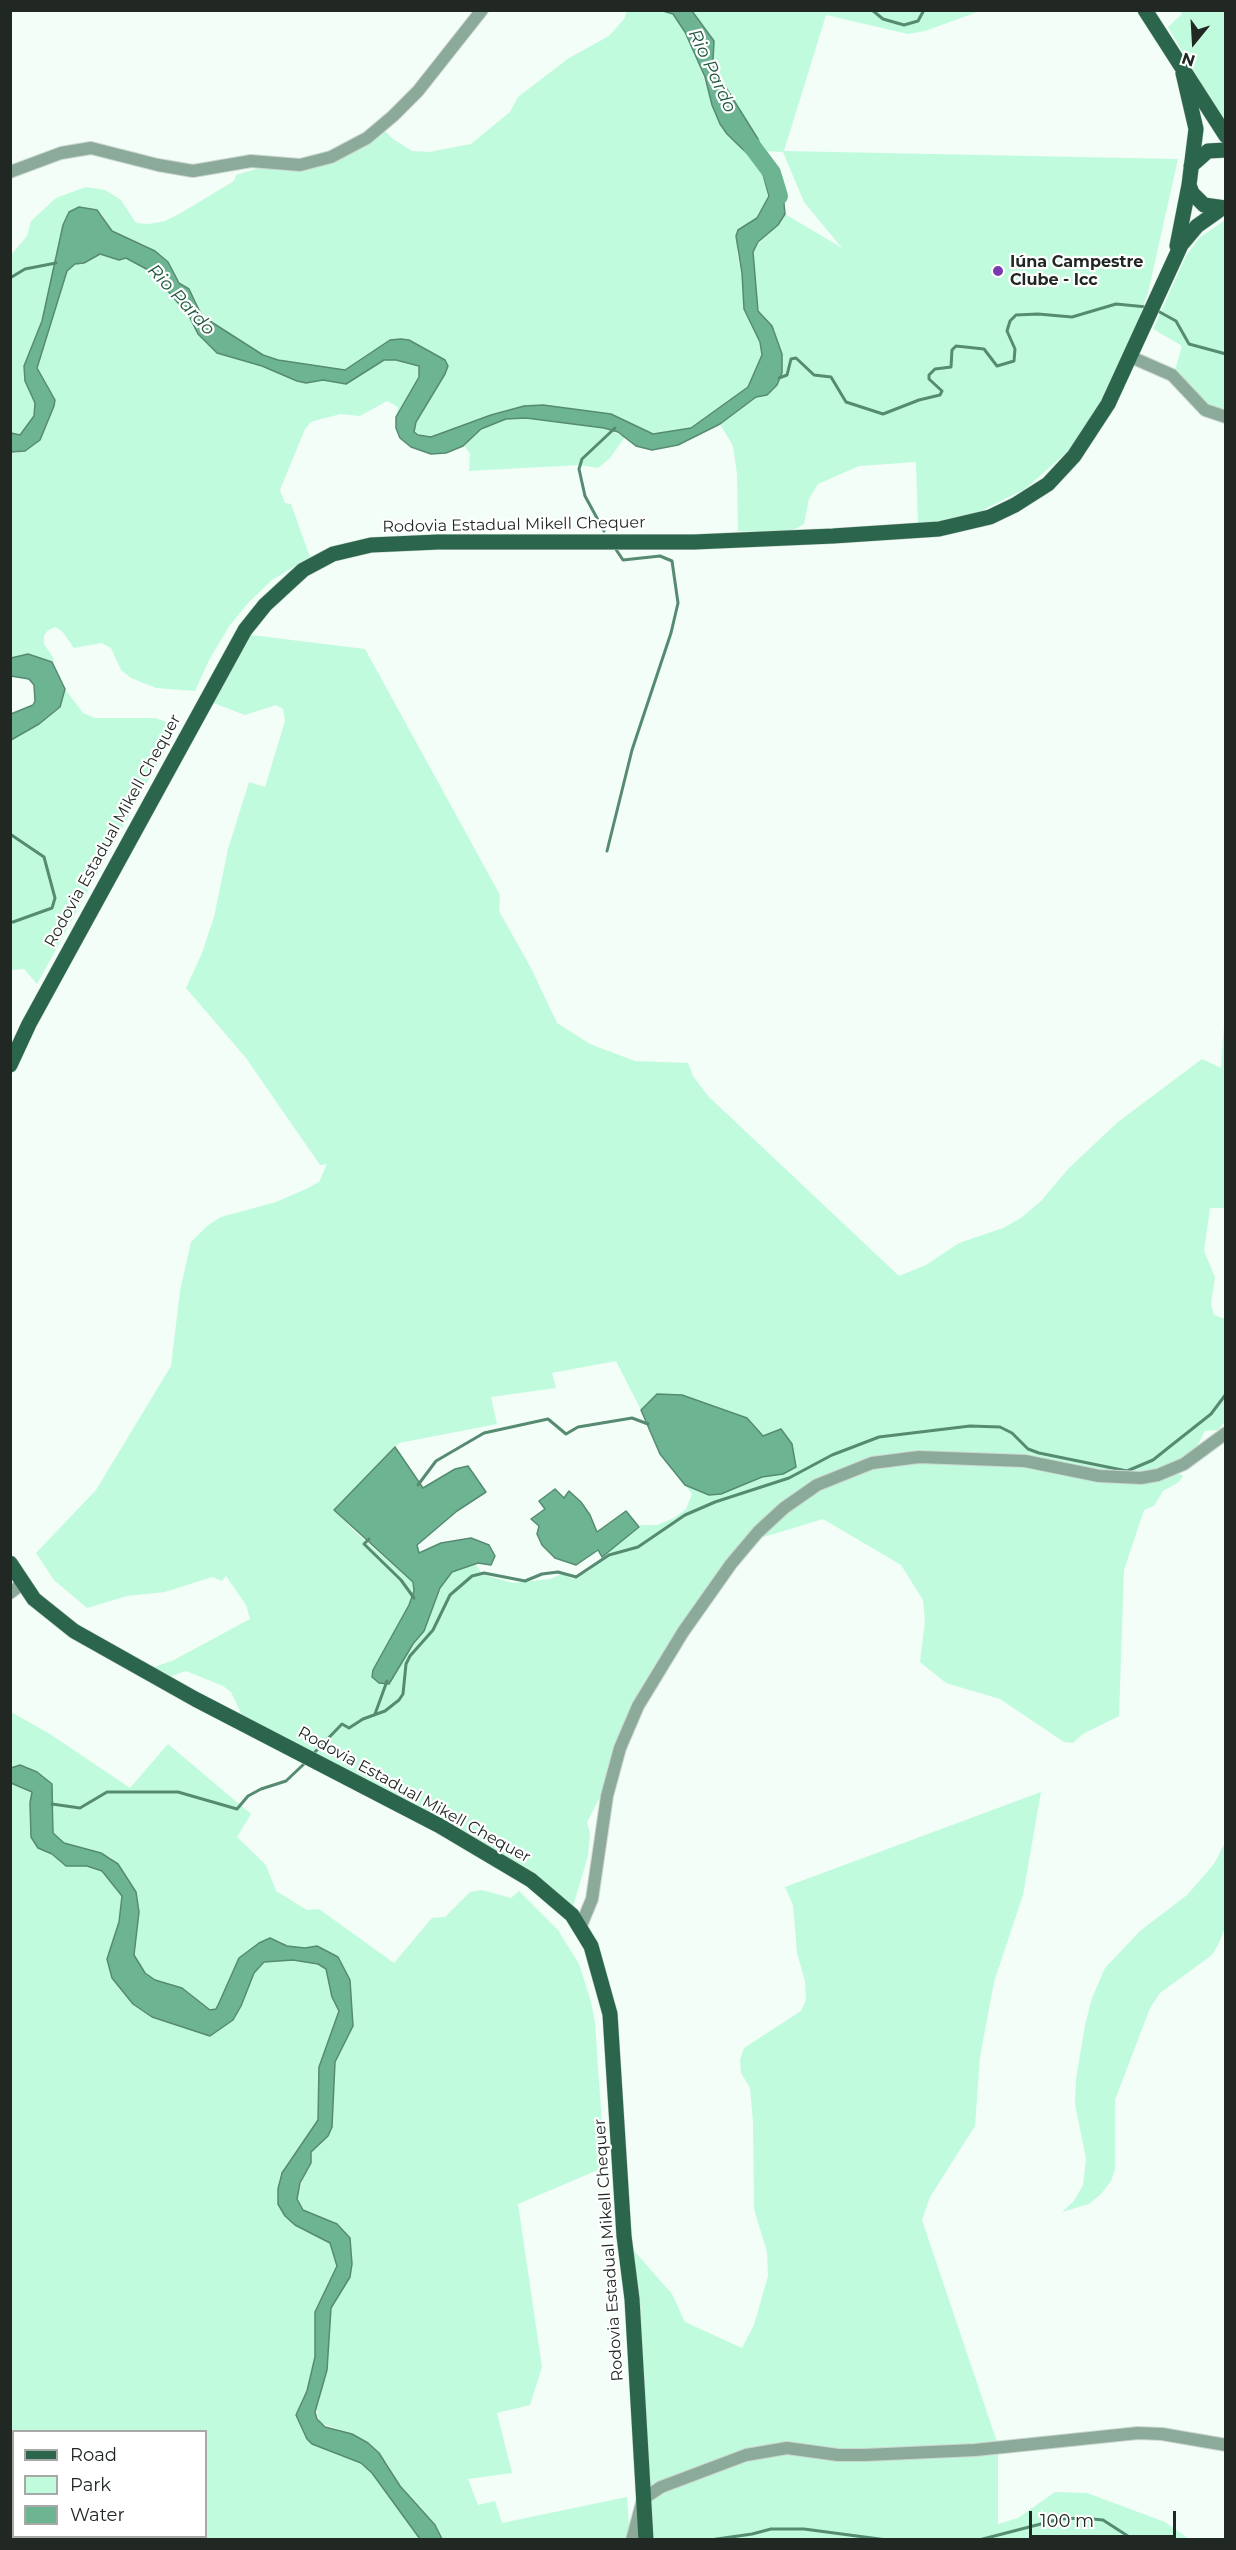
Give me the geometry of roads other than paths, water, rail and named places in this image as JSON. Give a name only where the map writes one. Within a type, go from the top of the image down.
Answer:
[{"type":"main road","points":[[1145,10],[1226,136]]},
{"type":"main road","points":[[1174,257],[1189,185],[1196,129],[1184,73]]},
{"type":"main road","points":[[1191,166],[1208,151],[1226,150]]},
{"type":"main road","points":[[1189,185],[1197,200],[1204,205],[1223,209]]},
{"type":"main road","points":[[1174,257],[1192,231],[1223,209]]},
{"type":"main road","name":"Rodovia Estadual Mikell Chequer","points":[[12,1058],[28,1024],[245,630],[265,605],[303,570],[333,554],[371,545],[449,542],[694,542],[904,531],[969,523],[1015,506],[1048,484],[1091,432],[1131,357],[1174,257]]},
{"type":"main road","name":"Rodovia Estadual Mikell Chequer","points":[[10,1563],[16,1588],[34,1599],[74,1631],[195,1699],[440,1826],[531,1880],[559,1902],[580,1928],[591,1946],[610,2014],[624,2236],[632,2300],[646,2540]]},
{"type":"street","points":[[10,172],[61,153],[91,148],[158,165],[193,171],[251,161],[300,165],[332,157],[367,138],[393,116],[418,91],[482,10]]},
{"type":"street","points":[[1131,357],[1172,375],[1205,410],[1226,417]]},
{"type":"street","points":[[580,1928],[592,1899],[607,1797],[620,1748],[638,1706],[682,1632],[731,1564],[758,1532],[784,1508],[816,1485],[872,1462],[919,1457],[1025,1461],[1099,1476],[1141,1478],[1158,1475],[1184,1464],[1226,1433]]},
{"type":"street","points":[[632,2540],[643,2499],[677,2479],[746,2455],[787,2448],[838,2455],[865,2455],[975,2450],[1138,2433],[1173,2435],[1226,2445]]},
{"type":"water","points":[[663,11],[692,11],[714,41],[713,61],[718,75],[758,139],[767,165],[783,193],[785,214],[778,225],[758,242],[753,252],[758,311],[772,326],[782,354],[782,373],[777,385],[767,395],[756,397],[720,424],[678,445],[652,450],[636,446],[618,432],[604,428],[526,418],[506,419],[481,429],[463,446],[446,453],[431,454],[411,447],[400,438],[396,428],[396,417],[419,377],[419,366],[396,360],[384,360],[346,384],[323,380],[306,383],[262,366],[217,353],[198,334],[189,316],[152,272],[126,258],[119,260],[100,254],[84,263],[75,264],[67,271],[37,368],[55,400],[54,406],[40,440],[25,451],[11,452],[11,433],[20,435],[34,416],[35,403],[25,381],[24,366],[42,321],[63,225],[69,212],[79,207],[97,210],[112,231],[155,251],[168,262],[179,283],[189,289],[202,316],[263,355],[278,360],[345,370],[390,340],[401,339],[409,340],[445,360],[448,366],[445,374],[416,422],[414,432],[418,435],[431,437],[491,415],[524,406],[543,405],[611,414],[653,434],[691,428],[748,387],[762,355],[760,342],[744,309],[742,273],[736,236],[738,230],[757,218],[769,196],[761,167],[727,134],[720,124],[712,105],[705,77],[685,32],[673,14]]},
{"type":"water","points":[[28,654],[52,662],[65,689],[60,707],[39,724],[11,740],[11,714],[33,705],[35,701],[34,685],[29,679],[11,676],[11,658]]},
{"type":"water","points":[[657,1394],[682,1395],[747,1418],[763,1436],[781,1429],[792,1444],[796,1467],[783,1474],[762,1477],[721,1494],[709,1495],[685,1485],[660,1454],[641,1410]]},
{"type":"water","points":[[395,1447],[423,1488],[455,1469],[468,1466],[486,1492],[457,1511],[417,1545],[419,1553],[441,1543],[471,1538],[489,1545],[495,1556],[491,1565],[478,1563],[452,1572],[440,1588],[424,1631],[413,1644],[389,1684],[379,1683],[372,1677],[373,1670],[409,1605],[414,1591],[413,1582],[334,1510]]},
{"type":"water","points":[[555,1489],[564,1498],[569,1491],[581,1502],[590,1515],[597,1532],[626,1511],[639,1527],[602,1557],[598,1550],[576,1565],[555,1558],[542,1545],[537,1534],[539,1526],[531,1519],[545,1509],[539,1501]]},
{"type":"water","points":[[20,1765],[37,1772],[52,1784],[53,1833],[64,1843],[101,1853],[118,1864],[136,1892],[139,1912],[134,1955],[145,1973],[155,1980],[182,1988],[210,2010],[216,2009],[239,1958],[270,1938],[287,1946],[305,1948],[317,1946],[338,1957],[350,1980],[353,2026],[335,2062],[332,2127],[328,2136],[311,2152],[311,2163],[300,2183],[297,2199],[303,2210],[337,2224],[350,2238],[352,2264],[350,2277],[331,2308],[327,2370],[315,2412],[317,2419],[325,2427],[352,2434],[368,2443],[379,2453],[400,2486],[435,2525],[442,2539],[420,2539],[372,2473],[361,2463],[312,2444],[307,2439],[296,2415],[307,2391],[315,2357],[315,2312],[337,2266],[330,2243],[295,2225],[285,2216],[278,2204],[278,2189],[282,2173],[318,2120],[319,2067],[339,2011],[332,1997],[326,1969],[318,1964],[293,1960],[264,1962],[254,1973],[233,2020],[210,2036],[152,2017],[133,2004],[112,1978],[107,1959],[119,1922],[122,1896],[102,1871],[87,1866],[66,1866],[52,1854],[38,1848],[31,1837],[32,1792],[11,1783],[11,1768]]},
{"type":"waterway","points":[[872,10],[883,19],[904,25],[918,21],[924,10]]},
{"type":"waterway","name":"Rio Pardo","points":[[751,145],[772,173],[779,196]]},
{"type":"waterway","points":[[10,278],[25,269],[56,263]]},
{"type":"waterway","points":[[779,378],[787,375],[791,359],[796,358],[814,375],[831,377],[846,402],[883,414],[919,400],[940,395],[942,391],[929,379],[929,375],[935,369],[951,367],[952,350],[956,346],[984,349],[997,366],[1014,361],[1015,349],[1007,331],[1010,321],[1016,315],[1072,317],[1116,304],[1147,307]]},
{"type":"waterway","points":[[1156,310],[1176,321],[1189,344],[1226,354]]},
{"type":"waterway","points":[[604,531],[585,496],[579,469],[582,459],[615,428]]},
{"type":"waterway","points":[[607,851],[632,750],[671,633],[678,603],[672,561],[660,556],[623,560],[615,548]]},
{"type":"waterway","points":[[10,834],[44,857],[55,898],[52,908],[13,922]]},
{"type":"waterway","points":[[314,1753],[342,1724],[349,1728],[363,1719],[385,1711],[399,1700],[403,1694],[406,1664],[410,1656],[433,1630],[450,1595],[472,1576],[484,1573],[525,1581],[542,1574],[558,1572],[576,1577],[609,1555],[638,1547],[685,1515],[715,1502],[789,1478],[832,1455],[879,1437],[970,1426],[1000,1427],[1012,1433],[1028,1449],[1039,1453],[1127,1471],[1153,1460],[1211,1414],[1226,1394]]},
{"type":"waterway","points":[[418,1485],[436,1461],[484,1433],[548,1419],[566,1434],[578,1427],[632,1418],[648,1424]]},
{"type":"waterway","points":[[369,1539],[364,1544],[401,1580],[414,1598]]},
{"type":"waterway","points":[[375,1714],[387,1681]]},
{"type":"waterway","points":[[52,1804],[80,1808],[107,1792],[178,1792],[237,1809],[248,1796],[286,1781],[305,1763]]},
{"type":"waterway","points":[[979,2540],[1060,2519],[1082,2518],[1103,2520],[1134,2540]]},
{"type":"waterway","points":[[710,2540],[771,2529],[804,2529],[887,2540]]},
{"type":"place","name":"Iúna Campestre Clube - Icc","points":[[998,271]]}]
